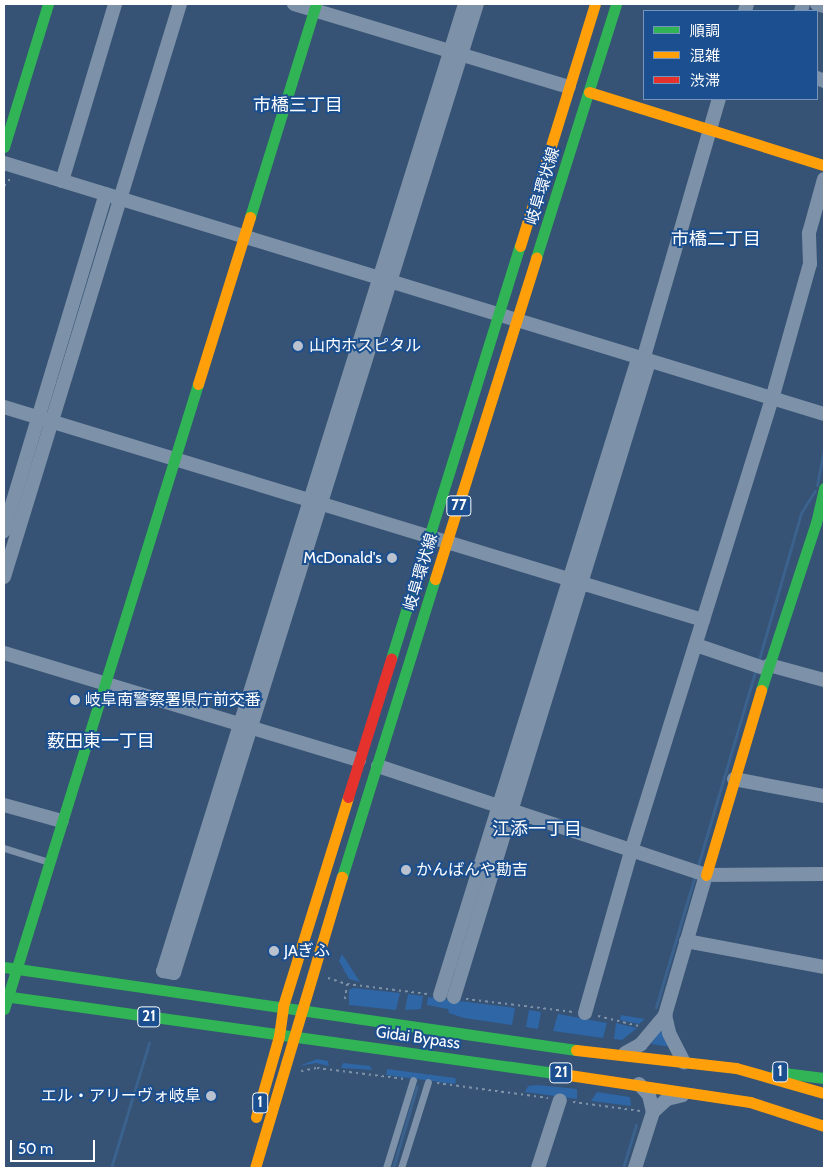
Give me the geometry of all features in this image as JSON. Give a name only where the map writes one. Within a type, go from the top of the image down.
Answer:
[{"type":"main road","points":[[4,147],[48,4]]},
{"type":"main road","name":"岐阜環状線","points":[[282,1006],[595,4]]},
{"type":"main road","name":"岐阜環状線","points":[[304,1008],[448,542],[520,319],[616,4]]},
{"type":"main road","points":[[4,1009],[10,968],[50,862],[315,7]]},
{"type":"main road","points":[[590,92],[824,165]]},
{"type":"main road","points":[[699,873],[734,779],[762,666],[808,550],[824,488]]},
{"type":"main road","name":"Gidai Bypass","points":[[10,968],[304,1008],[622,1055],[736,1068],[824,1093]]},
{"type":"main road","name":"Gidai Bypass","points":[[6,996],[294,1039],[700,1092],[766,1107],[824,1126]]},
{"type":"main road","name":"77","points":[[279,1036],[282,1006]]},
{"type":"main road","name":"77","points":[[294,1039],[304,1008]]},
{"type":"main road","name":"1","points":[[252,1130],[279,1036]]},
{"type":"main road","name":"1","points":[[255,1168],[294,1039]]},
{"type":"main road","name":"1","points":[[736,1068],[824,1078]]},
{"type":"street","points":[[62,181],[115,4]]},
{"type":"street","points":[[4,531],[45,419],[120,198],[180,4]]},
{"type":"street","points":[[294,4],[315,7],[456,53],[569,87]]},
{"type":"street","points":[[456,53],[465,4]]},
{"type":"street","points":[[244,726],[174,973],[163,971],[244,726],[456,53],[477,4]]},
{"type":"street","points":[[817,4],[824,6]]},
{"type":"street","points":[[447,996],[643,360],[719,100]]},
{"type":"street","points":[[4,163],[520,319],[643,360],[824,414]]},
{"type":"street","points":[[585,1013],[632,848],[772,399],[810,264],[809,233],[824,179]]},
{"type":"street","points":[[4,576],[106,194]]},
{"type":"street","points":[[4,407],[703,620]]},
{"type":"street","points":[[696,644],[762,666],[824,680]]},
{"type":"street","points":[[4,653],[359,760]]},
{"type":"street","points":[[378,766],[632,848],[699,873],[824,874]]},
{"type":"street","points":[[734,779],[824,796]]},
{"type":"street","points":[[4,805],[62,821]]},
{"type":"street","points":[[622,1055],[641,1044],[665,1015],[686,941],[699,873]]},
{"type":"street","points":[[686,941],[824,967]]},
{"type":"street","points":[[665,1015],[669,1033],[684,1062]]},
{"type":"street","points":[[638,1083],[649,1095],[653,1112]]},
{"type":"street","points":[[635,1168],[653,1112],[667,1099],[700,1092]]},
{"type":"street","points":[[538,1168],[560,1100]]},
{"type":"lane","points":[[4,848],[50,862]]},
{"type":"lane","points":[[386,1168],[413,1080]]},
{"type":"lane","points":[[402,1168],[428,1082]]},
{"type":"path","points":[[314,974],[347,984],[585,1013],[656,1027]]},
{"type":"path","points":[[286,1070],[297,1072],[317,1068],[413,1080]]},
{"type":"path","points":[[428,1082],[653,1112]]},
{"type":"shaded area","points":[[342,954],[360,982],[349,979],[339,961]]},
{"type":"shaded area","points":[[353,988],[400,993],[396,1010],[349,1005],[349,990]]},
{"type":"shaded area","points":[[408,994],[423,996],[421,1009],[405,1010]]},
{"type":"shaded area","points":[[428,997],[515,1008],[512,1025],[464,1018],[449,1013],[448,1009],[427,1005]]},
{"type":"shaded area","points":[[529,1010],[541,1012],[538,1029],[526,1027]]},
{"type":"shaded area","points":[[558,1014],[607,1023],[603,1038],[553,1031]]},
{"type":"shaded area","points":[[621,1015],[645,1019],[639,1024],[620,1020]]},
{"type":"shaded area","points":[[616,1023],[637,1028],[622,1040],[614,1039]]},
{"type":"shaded area","points":[[661,1029],[672,1047],[651,1044]]},
{"type":"shaded area","points":[[317,1059],[328,1061],[329,1066],[316,1063],[299,1066]]},
{"type":"shaded area","points":[[343,1063],[370,1066],[372,1070],[341,1068]]},
{"type":"shaded area","points":[[387,1069],[455,1078],[456,1080],[455,1084],[386,1075]]},
{"type":"shaded area","points":[[538,1085],[577,1089],[577,1099],[525,1092],[528,1086]]},
{"type":"shaded area","points":[[597,1092],[630,1097],[631,1106],[591,1101]]},
{"type":"waterway","points":[[817,485],[824,449]]},
{"type":"waterway","points":[[758,663],[801,513],[815,491]]},
{"type":"waterway","points":[[697,869],[756,669]]},
{"type":"waterway","points":[[656,1007],[695,875]]},
{"type":"waterway","points":[[111,1168],[149,1043]]},
{"type":"waterway","points":[[393,1168],[417,1086]]},
{"type":"waterway","points":[[623,1168],[636,1125]]},
{"type":"traffic: fast","points":[[4,147],[48,4]]},
{"type":"traffic: fast","points":[[250,217],[316,4]]},
{"type":"traffic: fast","points":[[536,258],[616,4]]},
{"type":"traffic: fast","points":[[391,659],[520,246]]},
{"type":"traffic: fast","points":[[4,1009],[198,384]]},
{"type":"traffic: fast","points":[[761,690],[816,523],[824,488]]},
{"type":"traffic: fast","points":[[342,877],[435,579]]},
{"type":"traffic: fast","points":[[4,967],[576,1050]]},
{"type":"traffic: fast","points":[[4,996],[569,1075]]},
{"type":"traffic: fast","points":[[776,1072],[824,1078]]},
{"type":"traffic: slow","points":[[520,246],[595,4]]},
{"type":"traffic: slow","points":[[589,92],[824,165]]},
{"type":"traffic: slow","points":[[198,384],[250,217]]},
{"type":"traffic: slow","points":[[435,579],[536,258]]},
{"type":"traffic: slow","points":[[706,875],[761,690]]},
{"type":"traffic: slow","points":[[256,1117],[279,1036],[283,1006],[348,797]]},
{"type":"traffic: slow","points":[[255,1168],[342,877]]},
{"type":"traffic: slow","points":[[576,1050],[736,1068],[824,1093]]},
{"type":"traffic: slow","points":[[569,1075],[750,1102],[824,1126]]},
{"type":"traffic: jam","points":[[348,797],[391,659]]},
{"type":"place","name":"山内ホスピタル","points":[[298,346]]},
{"type":"place","name":"McDonald's","points":[[392,558]]},
{"type":"place","name":"岐阜南警察署県庁前交番","points":[[75,700]]},
{"type":"place","name":"かんばんや勘吉","points":[[406,870]]},
{"type":"place","name":"JAぎふ","points":[[274,951]]},
{"type":"place","name":"エル・アリーヴォ岐阜","points":[[211,1096]]},
{"type":"district","name":"市橋三丁目","points":[[298,105]]},
{"type":"district","name":"市橋二丁目","points":[[716,239]]},
{"type":"district","name":"薮田東一丁目","points":[[101,741]]},
{"type":"district","name":"江添一丁目","points":[[537,829]]}]
